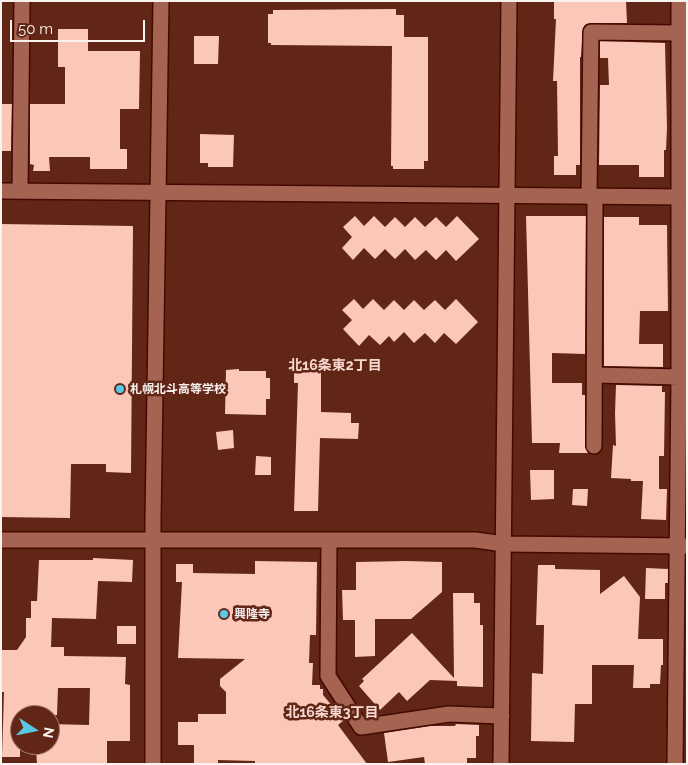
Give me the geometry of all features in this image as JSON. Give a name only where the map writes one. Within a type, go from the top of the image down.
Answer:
[{"type":"street","points":[[20,191],[22,1]]},
{"type":"street","points":[[153,764],[153,541],[161,1]]},
{"type":"street","points":[[501,764],[509,1]]},
{"type":"street","points":[[675,764],[682,546],[679,377],[683,320],[683,197],[679,1]]},
{"type":"street","points":[[594,446],[595,375],[591,32],[679,33]]},
{"type":"street","points":[[1,191],[683,197]]},
{"type":"street","points":[[595,375],[679,377]]},
{"type":"street","points":[[1,540],[475,540],[504,544],[682,546]]},
{"type":"street","points":[[329,541],[328,676],[361,726],[449,714],[502,716]]},
{"type":"building","points":[[554,1],[626,1],[627,23],[591,23],[586,24],[583,28],[580,57],[580,165],[576,165],[576,175],[554,175],[554,156],[558,156],[557,81],[553,81],[556,19],[554,19]]},
{"type":"building","points":[[396,9],[396,15],[404,15],[404,37],[428,37],[428,161],[424,161],[424,169],[393,169],[393,166],[391,166],[392,46],[271,45],[271,43],[268,43],[268,14],[273,14],[273,10]]},
{"type":"building","points":[[58,29],[88,29],[88,51],[140,51],[139,109],[120,109],[120,149],[127,149],[127,169],[90,169],[90,157],[49,157],[50,171],[33,171],[34,165],[30,164],[30,104],[65,104],[65,67],[58,67]]},
{"type":"building","points":[[194,36],[219,36],[218,64],[194,64]]},
{"type":"building","points":[[600,41],[665,43],[667,127],[666,150],[664,150],[664,177],[639,177],[639,165],[599,165],[600,85],[609,85],[608,58],[600,58]]},
{"type":"building","points":[[1,104],[12,104],[11,151],[1,151]]},
{"type":"building","points":[[200,134],[234,135],[233,167],[208,167],[208,163],[200,163]]},
{"type":"building","points":[[355,216],[364,226],[374,216],[385,227],[395,217],[405,227],[415,217],[425,227],[436,217],[446,227],[457,216],[479,239],[456,261],[446,250],[436,260],[426,250],[415,260],[405,249],[395,259],[385,249],[375,259],[364,248],[353,260],[342,248],[352,237],[343,227]]},
{"type":"building","points":[[526,216],[586,216],[585,354],[552,353],[552,383],[582,383],[582,395],[585,395],[585,446],[588,453],[559,453],[560,443],[532,443]]},
{"type":"building","points":[[604,217],[639,217],[639,225],[667,225],[668,311],[640,311],[639,344],[663,344],[663,367],[604,366]]},
{"type":"building","points":[[1,224],[133,226],[131,473],[106,472],[106,464],[71,464],[70,518],[1,517]]},
{"type":"building","points":[[354,299],[363,309],[373,299],[384,310],[394,300],[404,310],[414,300],[424,310],[435,300],[445,310],[456,299],[478,322],[456,344],[444,333],[435,343],[425,333],[414,343],[404,332],[394,342],[389,336],[380,345],[369,335],[359,346],[343,329],[352,320],[342,310]]},
{"type":"building","points":[[294,366],[316,366],[316,369],[321,368],[321,412],[351,413],[351,423],[359,423],[358,439],[320,438],[318,511],[294,511],[298,383],[294,383]]},
{"type":"building","points":[[239,369],[239,371],[266,371],[266,378],[270,378],[270,399],[266,399],[266,415],[225,414],[226,370]]},
{"type":"building","points":[[616,385],[662,386],[662,392],[665,392],[664,456],[659,456],[659,489],[667,489],[666,520],[641,519],[643,481],[611,478],[613,445],[616,446]]},
{"type":"building","points":[[233,430],[234,448],[218,450],[216,432]]},
{"type":"building","points":[[256,456],[271,457],[271,475],[255,475]]},
{"type":"building","points":[[530,470],[554,470],[554,499],[531,500]]},
{"type":"building","points":[[573,489],[588,489],[587,506],[572,505]]},
{"type":"building","points":[[93,558],[133,560],[132,582],[98,581],[96,619],[52,618],[51,647],[64,647],[64,656],[126,657],[125,684],[130,685],[130,741],[107,741],[107,764],[37,764],[36,755],[60,755],[60,724],[89,725],[90,688],[58,688],[57,705],[10,705],[10,755],[20,755],[20,757],[2,757],[4,692],[1,692],[1,650],[17,650],[26,637],[26,618],[31,618],[31,601],[37,601],[39,560],[93,560]]},
{"type":"building","points":[[255,561],[317,562],[316,635],[310,635],[309,663],[313,663],[312,685],[320,685],[320,689],[323,689],[323,695],[344,720],[338,725],[367,764],[255,764],[255,761],[218,760],[218,764],[194,764],[194,745],[178,745],[178,722],[198,722],[198,714],[226,714],[226,692],[220,686],[220,679],[245,659],[178,658],[182,582],[176,582],[176,564],[193,564],[193,573],[255,574]]},
{"type":"building","points":[[356,562],[442,562],[442,592],[411,619],[375,619],[375,656],[355,657],[355,620],[343,620],[342,590],[356,590]]},
{"type":"building","points":[[538,565],[555,565],[555,569],[600,570],[600,594],[624,576],[640,597],[638,639],[663,639],[663,665],[661,665],[660,684],[650,684],[650,688],[633,688],[634,665],[592,665],[592,704],[575,704],[574,742],[531,741],[532,673],[543,674],[544,625],[536,625]]},
{"type":"building","points":[[646,568],[668,569],[668,583],[665,583],[665,599],[645,599]]},
{"type":"building","points":[[453,593],[474,593],[474,603],[480,603],[480,625],[483,625],[483,687],[457,686],[457,681],[430,680],[407,701],[399,692],[380,710],[359,686],[364,681],[362,679],[412,633],[454,678]]},
{"type":"building","points":[[117,626],[136,626],[136,644],[117,644]]},
{"type":"building","points":[[456,724],[479,725],[479,736],[476,736],[476,758],[467,758],[467,764],[425,764],[424,757],[388,762],[384,733],[430,726],[455,726]]},
{"type":"place","name":"札幌北斗高等学校","points":[[120,389]]},
{"type":"place","name":"興隆寺","points":[[224,614]]},
{"type":"district","name":"北16条東2丁目","points":[[335,366]]},
{"type":"district","name":"北16条東3丁目","points":[[332,713]]}]
